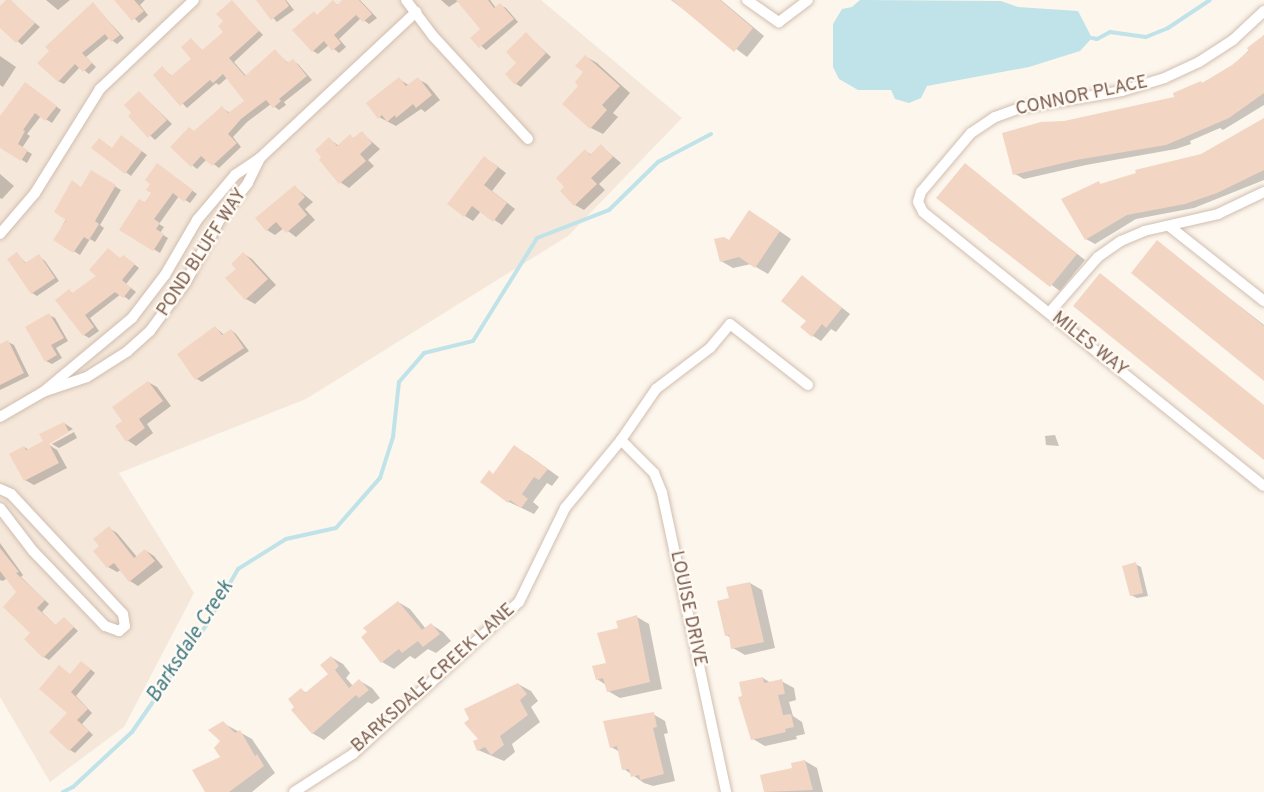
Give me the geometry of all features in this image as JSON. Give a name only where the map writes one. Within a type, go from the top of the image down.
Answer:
[{"type":"street","points":[[0,234],[35,194],[100,89],[194,0]]},
{"type":"street","points":[[406,0],[433,36],[528,139]]},
{"type":"street","points":[[747,0],[779,22],[808,0]]},
{"type":"street","name":"CONNOR PLACE","points":[[918,202],[921,192],[971,133],[995,117],[1020,108],[1122,90],[1165,78],[1199,62],[1233,39],[1264,11]]},
{"type":"street","name":"POND BLUFF WAY","points":[[0,417],[43,392],[132,318],[165,274],[197,220],[235,176],[260,158],[416,12]]},
{"type":"street","name":"POND BLUFF WAY","points":[[43,392],[87,377],[128,351],[150,331],[185,285],[220,219],[248,183],[260,158]]},
{"type":"street","points":[[1049,313],[1098,257],[1121,241],[1144,231],[1218,214],[1264,192]]},
{"type":"street","name":"MILES WAY","points":[[918,202],[923,212],[1264,486]]},
{"type":"street","points":[[1169,226],[1264,301]]},
{"type":"street","name":"BARKSDALE CREEK LANE","points":[[294,792],[352,754],[519,602],[565,508],[621,440],[656,389],[710,348],[730,324],[808,385]]},
{"type":"street","name":"LOUISE DRIVE","points":[[621,440],[654,473],[662,494],[726,792]]},
{"type":"street","points":[[0,489],[10,494],[123,614],[125,626],[119,631],[105,626],[33,551],[0,508]]},
{"type":"shaded area","points":[[0,0],[541,0],[682,118],[568,236],[306,399],[119,473],[194,593],[124,727],[50,782],[0,697]]},
{"type":"water","points":[[860,0],[1001,1],[1018,7],[1078,11],[1092,38],[1080,51],[1029,67],[927,86],[921,98],[909,103],[895,99],[891,90],[858,90],[839,79],[833,67],[833,24],[842,9],[852,7]]},
{"type":"building","points":[[6,0],[11,0],[35,23],[16,43],[0,28],[0,6]]},
{"type":"building","points":[[114,0],[134,0],[144,11],[132,21]]},
{"type":"building","points":[[232,0],[259,31],[229,58],[245,76],[275,49],[287,63],[293,59],[307,76],[279,99],[281,101],[273,108],[266,100],[241,119],[228,134],[237,143],[212,166],[201,156],[191,167],[170,147],[189,127],[194,131],[222,106],[228,113],[244,101],[223,74],[213,83],[210,80],[180,106],[153,75],[162,66],[171,76],[191,59],[181,47],[191,38],[202,50],[223,32],[218,26],[223,21],[216,14]]},
{"type":"building","points":[[256,0],[285,0],[289,6],[271,20]]},
{"type":"building","points":[[333,0],[337,5],[342,0],[359,0],[372,14],[363,22],[356,15],[334,35],[341,43],[332,51],[324,41],[312,52],[292,30],[314,11],[317,15]]},
{"type":"building","points":[[456,0],[488,0],[494,8],[500,3],[514,19],[479,48],[470,38],[480,29]]},
{"type":"building","points":[[672,0],[720,0],[753,28],[734,52]]},
{"type":"building","points":[[93,2],[120,35],[111,42],[105,34],[82,53],[92,63],[83,72],[75,64],[58,82],[37,63],[49,51],[45,47]]},
{"type":"building","points":[[526,32],[546,53],[515,85],[505,74],[516,63],[506,52]]},
{"type":"building","points":[[1264,35],[1264,93],[1229,118],[1166,145],[1076,160],[1013,175],[1002,133],[1041,122],[1064,121],[1174,97],[1173,93],[1201,81],[1202,83],[1232,65],[1249,51],[1247,48]]},
{"type":"building","points":[[585,55],[620,86],[602,105],[607,110],[590,129],[562,104],[578,86],[575,82],[583,72],[575,66]]},
{"type":"building","points":[[399,77],[406,86],[418,77],[432,95],[416,108],[413,104],[396,118],[395,115],[387,122],[382,115],[378,119],[366,103]]},
{"type":"building","points":[[25,82],[57,106],[45,121],[35,113],[23,130],[25,131],[18,144],[28,150],[21,161],[0,148],[0,116]]},
{"type":"building","points":[[139,91],[167,120],[148,138],[128,116],[131,113],[124,105]]},
{"type":"building","points":[[1264,118],[1264,170],[1217,193],[1185,204],[1127,215],[1085,240],[1061,199],[1099,181],[1100,184],[1136,173],[1135,170],[1201,154]]},
{"type":"building","points":[[362,131],[372,143],[360,154],[366,161],[339,184],[319,160],[321,157],[315,150],[329,137],[337,146],[350,134],[353,138]]},
{"type":"building","points":[[121,135],[142,151],[125,174],[91,148],[99,138],[112,148]]},
{"type":"building","points":[[601,144],[613,157],[591,178],[597,184],[574,206],[560,191],[564,187],[556,178],[585,149],[590,155]]},
{"type":"building","points":[[484,156],[498,167],[484,185],[507,203],[493,222],[472,206],[464,217],[447,204]]},
{"type":"building","points":[[157,163],[193,190],[184,202],[173,193],[154,219],[160,223],[156,229],[164,234],[153,251],[119,230],[139,199],[145,202],[151,193],[146,190],[150,184],[145,180]]},
{"type":"building","points":[[965,163],[1077,254],[1050,287],[936,198]]},
{"type":"building","points":[[91,170],[116,185],[95,221],[99,224],[89,240],[84,237],[73,253],[53,240],[66,220],[54,212],[72,180],[81,187]]},
{"type":"building","points":[[295,185],[305,197],[298,204],[307,215],[286,233],[276,222],[266,231],[255,218]]},
{"type":"building","points":[[749,210],[780,231],[755,268],[739,257],[720,262],[714,239],[724,237],[729,240]]},
{"type":"building","points":[[1157,240],[1264,326],[1264,381],[1131,273]]},
{"type":"building","points":[[108,248],[120,258],[123,255],[135,264],[122,280],[131,288],[123,298],[115,292],[85,315],[94,327],[83,336],[55,300],[69,289],[72,293],[96,276],[89,270]]},
{"type":"building","points":[[17,252],[25,263],[39,254],[55,278],[31,294],[7,259]]},
{"type":"building","points":[[243,252],[268,279],[245,300],[225,278],[236,269],[231,264]]},
{"type":"building","points":[[1100,273],[1264,405],[1264,460],[1073,306]]},
{"type":"building","points":[[802,275],[842,308],[826,328],[822,324],[812,337],[800,327],[806,321],[781,301]]},
{"type":"building","points":[[49,313],[64,338],[51,345],[57,355],[45,362],[25,327]]},
{"type":"building","points":[[215,326],[222,335],[231,329],[244,348],[195,380],[177,354]]},
{"type":"building","points":[[8,340],[24,373],[0,385],[0,344]]},
{"type":"building","points":[[148,381],[163,401],[139,419],[145,428],[126,442],[115,426],[122,421],[112,407]]},
{"type":"building","points":[[64,422],[69,432],[49,444],[59,463],[24,481],[9,454],[24,446],[26,450],[43,441],[39,434]]},
{"type":"building","points":[[514,445],[548,469],[539,480],[534,477],[522,494],[528,499],[521,508],[510,500],[508,503],[480,482],[489,470],[493,474]]},
{"type":"building","points":[[109,526],[134,558],[145,549],[155,561],[129,582],[114,563],[107,568],[93,551],[99,546],[93,539]]},
{"type":"building","points":[[0,548],[19,572],[16,573],[45,600],[37,608],[55,625],[64,617],[74,627],[43,658],[24,639],[30,633],[3,607],[16,592],[0,571]]},
{"type":"building","points":[[1136,562],[1143,593],[1130,596],[1122,566]]},
{"type":"building","points":[[750,582],[764,642],[731,649],[729,635],[725,636],[717,601],[729,598],[726,587]]},
{"type":"building","points":[[398,601],[422,630],[431,623],[440,634],[423,647],[418,641],[402,653],[399,649],[381,663],[361,637],[367,632],[363,628]]},
{"type":"building","points":[[637,615],[650,682],[607,692],[603,678],[596,680],[592,666],[606,663],[597,633],[618,628],[616,621]]},
{"type":"building","points":[[331,656],[339,666],[335,670],[349,688],[359,679],[369,690],[359,698],[356,695],[312,734],[291,710],[294,707],[288,699],[301,688],[305,693],[328,674],[320,665]]},
{"type":"building","points":[[81,661],[91,669],[71,692],[88,709],[77,720],[89,731],[69,751],[49,732],[67,713],[39,689],[59,665],[70,674]]},
{"type":"building","points":[[763,677],[764,683],[782,679],[785,694],[778,695],[783,715],[791,714],[794,727],[785,729],[786,732],[751,740],[738,697],[742,696],[739,682]]},
{"type":"building","points":[[518,683],[527,694],[520,700],[528,715],[500,736],[504,745],[491,755],[485,747],[477,751],[473,741],[478,739],[464,723],[469,719],[464,709]]},
{"type":"building","points":[[654,712],[657,727],[653,728],[664,774],[640,780],[639,775],[631,777],[629,769],[622,770],[617,746],[610,748],[603,721]]},
{"type":"building","points":[[223,721],[235,733],[240,730],[255,756],[257,754],[264,766],[229,792],[205,792],[192,770],[220,757],[214,748],[220,741],[208,730]]},
{"type":"building","points":[[805,760],[813,790],[764,792],[760,775],[792,768],[791,763]]},
{"type":"waterway","name":"Barksdale Creek","points":[[1092,38],[1097,39],[1110,32],[1146,37],[1168,28],[1210,0]]},
{"type":"waterway","name":"Barksdale Creek","points":[[63,792],[73,787],[132,732],[207,624],[238,569],[286,539],[336,528],[380,478],[393,437],[399,382],[424,353],[473,341],[537,238],[609,210],[658,162],[711,134]]}]
